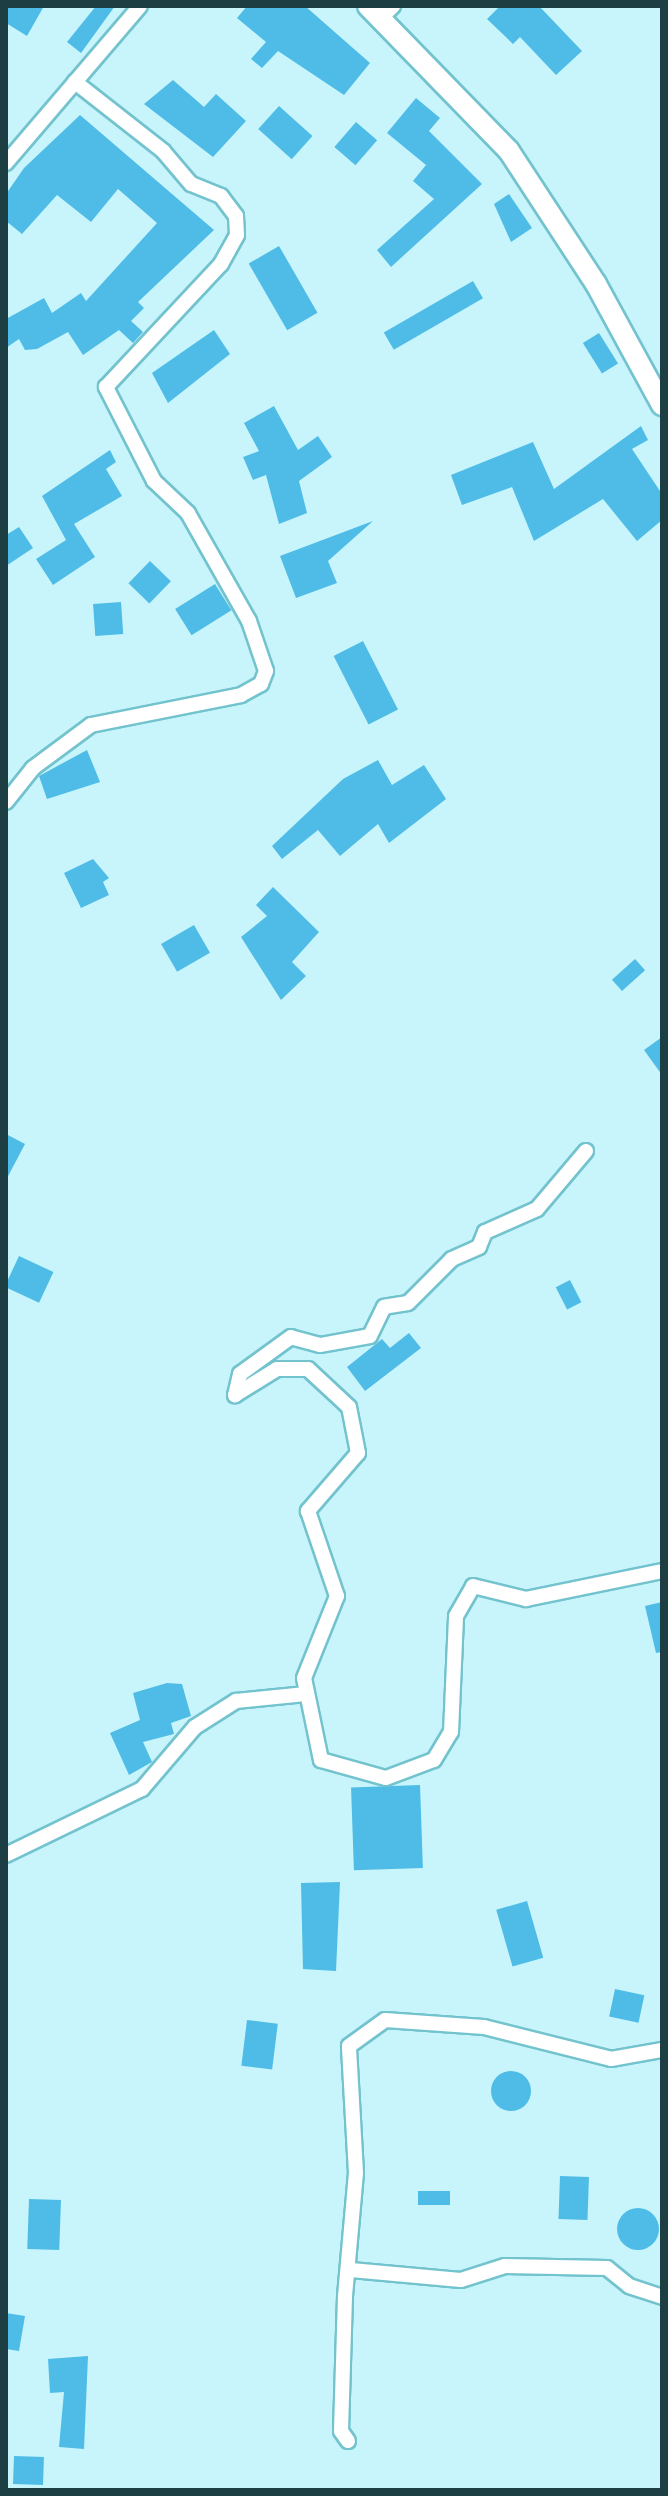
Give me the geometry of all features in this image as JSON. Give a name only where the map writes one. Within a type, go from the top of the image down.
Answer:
[{"type":"street","points":[[6,163],[140,6]]},
{"type":"street","points":[[381,10],[509,151],[596,284],[662,405]]},
{"type":"street","points":[[6,802],[33,768],[91,725],[241,695],[261,684],[266,671],[249,621],[188,513],[154,481],[106,387],[221,264],[237,235],[236,216],[221,196],[191,184],[163,151],[75,82]]},
{"type":"street","points":[[586,1151],[537,1209],[485,1232],[479,1247],[452,1259],[408,1303],[384,1307],[370,1336],[320,1345],[291,1337],[240,1374],[235,1395],[277,1369],[308,1369],[349,1407],[358,1453],[308,1511],[337,1596],[304,1678],[321,1760],[371,1776],[412,1774],[434,1760],[451,1732],[456,1616],[473,1586],[526,1599],[662,1571]]},
{"type":"street","points":[[6,1855],[142,1789],[195,1727],[236,1701],[306,1694]]},
{"type":"street","points":[[348,2441],[341,2431],[356,2173],[346,2061],[358,2037],[385,2020],[484,2027],[611,2059],[662,2050]]},
{"type":"street","points":[[351,2270],[461,2280],[505,2266],[607,2268],[629,2286],[662,2297]]},
{"type":"building","points":[[6,6],[44,6],[27,36],[6,23]]},
{"type":"building","points":[[96,6],[115,6],[81,53],[67,42]]},
{"type":"building","points":[[247,6],[305,6],[370,63],[344,95],[278,51],[262,68],[251,59],[266,42],[237,18]]},
{"type":"building","points":[[500,6],[539,6],[582,51],[556,75],[520,37],[513,44],[487,19]]},
{"type":"building","points":[[173,80],[204,107],[216,94],[246,121],[213,157],[144,104]]},
{"type":"building","points":[[416,98],[440,118],[429,131],[482,184],[391,267],[377,250],[434,199],[413,181],[426,165],[387,133]]},
{"type":"building","points":[[279,106],[312,136],[292,159],[258,129]]},
{"type":"building","points":[[80,115],[214,230],[138,302],[144,308],[131,321],[143,332],[133,343],[119,330],[83,355],[68,332],[37,349],[25,350],[19,339],[6,348],[6,319],[44,298],[52,313],[81,293],[86,301],[157,223],[118,189],[91,222],[57,195],[22,234],[6,221],[6,194],[24,168]]},
{"type":"building","points":[[356,122],[377,140],[355,165],[334,147]]},
{"type":"building","points":[[509,194],[532,228],[511,242],[494,204]]},
{"type":"building","points":[[279,246],[318,313],[287,330],[249,264]]},
{"type":"building","points":[[473,281],[483,298],[394,350],[384,332]]},
{"type":"building","points":[[214,330],[230,354],[168,403],[152,373]]},
{"type":"building","points":[[599,333],[618,364],[602,374],[583,343]]},
{"type":"building","points":[[274,406],[298,450],[318,436],[332,457],[299,481],[307,513],[279,524],[266,475],[253,480],[243,457],[259,451],[244,423]]},
{"type":"building","points":[[641,426],[648,440],[632,449],[662,494],[662,520],[637,541],[603,499],[534,541],[512,487],[462,505],[451,475],[533,442],[554,489]]},
{"type":"building","points":[[110,450],[116,462],[106,469],[122,496],[74,524],[95,557],[53,585],[36,559],[66,540],[42,496]]},
{"type":"building","points":[[373,521],[328,561],[337,583],[296,598],[280,556]]},
{"type":"building","points":[[19,527],[33,548],[6,566],[6,535]]},
{"type":"building","points":[[150,561],[171,581],[149,603],[128,583]]},
{"type":"building","points":[[215,584],[231,610],[192,635],[175,609]]},
{"type":"building","points":[[121,602],[123,634],[95,636],[93,604]]},
{"type":"building","points":[[363,641],[398,710],[369,725],[334,656]]},
{"type":"building","points":[[87,750],[100,782],[47,799],[39,776]]},
{"type":"building","points":[[378,760],[392,785],[424,765],[446,799],[389,843],[378,824],[340,856],[318,830],[282,859],[272,846],[343,779]]},
{"type":"building","points":[[93,859],[109,878],[103,882],[109,895],[81,908],[64,873]]},
{"type":"building","points":[[273,887],[319,932],[292,962],[306,976],[281,1000],[241,937],[267,916],[256,905]]},
{"type":"building","points":[[194,925],[210,953],[177,972],[161,944]]},
{"type":"building","points":[[635,959],[645,970],[622,991],[612,980]]},
{"type":"building","points":[[662,1037],[662,1075],[644,1050]]},
{"type":"building","points":[[6,1134],[25,1144],[6,1180]]},
{"type":"building","points":[[19,1256],[53,1272],[39,1303],[6,1287]]},
{"type":"building","points":[[570,1280],[581,1302],[567,1310],[556,1287]]},
{"type":"building","points":[[409,1333],[421,1348],[365,1391],[347,1367],[382,1339],[390,1348]]},
{"type":"building","points":[[662,1602],[662,1652],[656,1653],[645,1606]]},
{"type":"building","points":[[167,1683],[182,1684],[191,1716],[171,1723],[174,1734],[143,1742],[152,1762],[129,1775],[110,1733],[140,1720],[133,1693]]},
{"type":"building","points":[[420,1785],[423,1868],[354,1870],[351,1787]]},
{"type":"building","points":[[340,1882],[336,1971],[303,1969],[301,1883]]},
{"type":"building","points":[[527,1901],[543,1958],[513,1967],[496,1910]]},
{"type":"building","points":[[615,1989],[644,1995],[639,2023],[609,2016]]},
{"type":"building","points":[[247,2020],[278,2024],[272,2069],[241,2066]]},
{"type":"building","points":[[511,2071],[525,2077],[531,2091],[525,2105],[511,2111],[497,2105],[491,2091],[497,2077]]},
{"type":"building","points":[[560,2176],[589,2177],[587,2220],[558,2219]]},
{"type":"building","points":[[418,2191],[450,2191],[450,2205],[418,2205]]},
{"type":"building","points":[[29,2199],[61,2200],[59,2250],[27,2249]]},
{"type":"building","points":[[638,2208],[653,2214],[659,2229],[653,2244],[638,2250],[623,2244],[617,2229],[623,2214]]},
{"type":"building","points":[[6,2313],[25,2316],[19,2351],[6,2349]]},
{"type":"building","points":[[88,2356],[84,2449],[59,2447],[64,2392],[50,2393],[48,2359]]},
{"type":"building","points":[[14,2456],[44,2457],[43,2485],[13,2484]]}]
